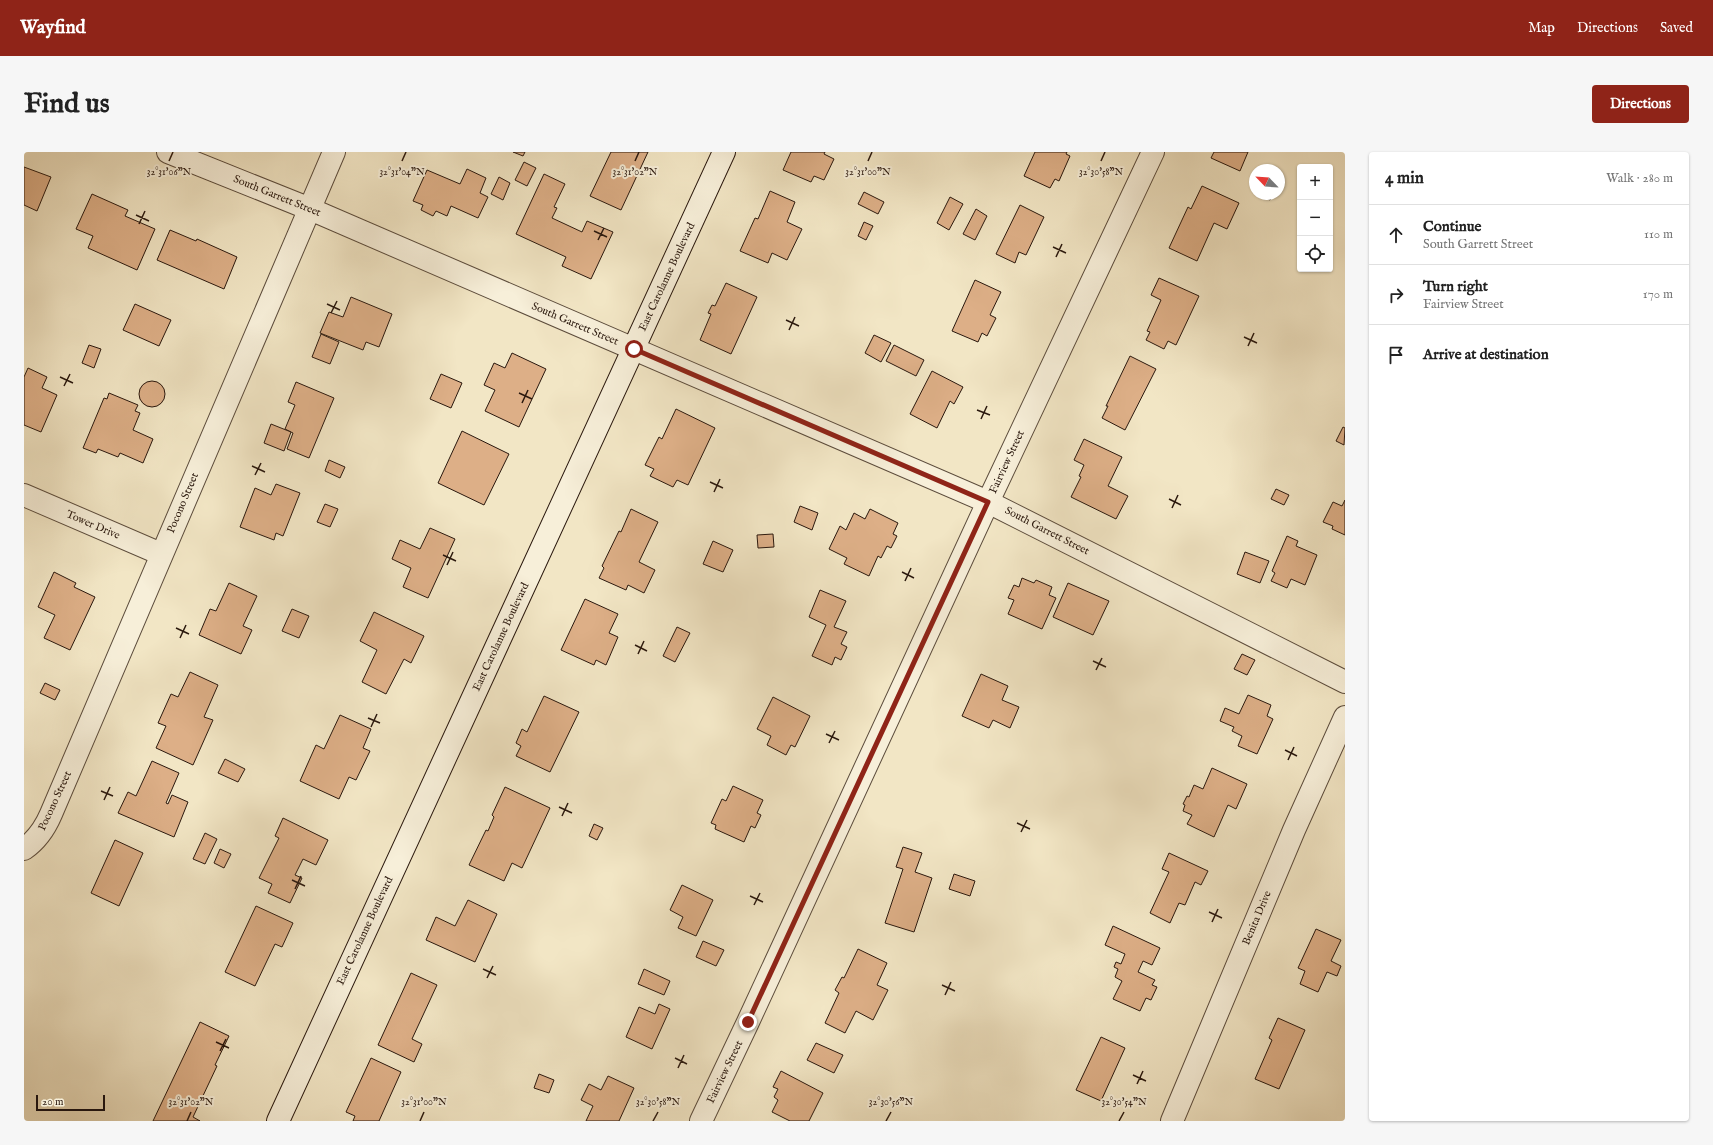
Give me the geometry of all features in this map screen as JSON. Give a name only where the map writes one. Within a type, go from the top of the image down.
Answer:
[{"type":"street","name":"South Garrett Street","points":[[168,152],[310,209],[988,502],[1345,682]]},
{"type":"street","name":"Pocono Street","points":[[24,849],[40,834],[51,814],[334,152]]},
{"type":"street","name":"East Carolanne Boulevard","points":[[278,1121],[724,152]]},
{"type":"street","name":"Fairview Street","points":[[701,1121],[752,1015],[988,502],[1153,152]]},
{"type":"street","name":"Tower Drive","points":[[24,495],[161,554]]},
{"type":"street","name":"Benita Drive","points":[[1172,1121],[1294,830],[1345,717]]},
{"type":"building","points":[[513,152],[525,152],[523,156]]},
{"type":"building","points":[[611,152],[648,152],[621,210],[590,196]]},
{"type":"building","points":[[791,152],[825,152],[824,154],[834,159],[824,180],[814,176],[811,182],[783,170]]},
{"type":"building","points":[[1035,152],[1067,152],[1066,154],[1070,156],[1059,181],[1055,179],[1050,188],[1024,176]]},
{"type":"building","points":[[1214,152],[1248,152],[1240,171],[1211,158]]},
{"type":"building","points":[[524,162],[536,168],[527,186],[515,180]]},
{"type":"building","points":[[24,167],[51,177],[37,211],[24,205]]},
{"type":"building","points":[[467,169],[486,178],[480,193],[488,197],[478,218],[451,206],[447,216],[436,211],[433,216],[421,210],[423,205],[413,201],[427,170],[460,184]]},
{"type":"building","points":[[544,174],[565,184],[554,207],[557,208],[552,218],[582,232],[587,221],[613,232],[591,279],[562,266],[566,257],[516,234]]},
{"type":"building","points":[[499,177],[510,183],[503,200],[491,194]]},
{"type":"building","points":[[1202,186],[1239,203],[1227,229],[1214,223],[1197,261],[1169,248],[1188,207],[1191,209]]},
{"type":"building","points":[[770,191],[795,202],[787,222],[802,229],[787,260],[772,253],[768,263],[740,251],[755,218],[758,219]]},
{"type":"building","points":[[864,192],[884,202],[878,214],[858,204]]},
{"type":"building","points":[[92,194],[128,210],[125,216],[155,229],[137,270],[88,248],[93,236],[76,229]]},
{"type":"building","points":[[950,197],[963,204],[949,230],[937,223]]},
{"type":"building","points":[[1020,205],[1044,217],[1026,255],[1019,252],[1015,263],[996,254]]},
{"type":"building","points":[[976,209],[987,216],[975,240],[963,234]]},
{"type":"building","points":[[864,222],[873,226],[866,240],[858,236]]},
{"type":"building","points":[[170,230],[196,241],[197,239],[237,257],[224,289],[157,260]]},
{"type":"building","points":[[1159,278],[1199,296],[1176,345],[1168,341],[1164,349],[1146,340],[1150,332],[1147,331],[1161,300],[1151,295]]},
{"type":"building","points":[[975,280],[1001,292],[990,315],[996,318],[987,336],[982,333],[978,342],[952,331]]},
{"type":"building","points":[[726,283],[757,297],[731,354],[700,340],[711,314],[708,313],[712,305],[715,306]]},
{"type":"building","points":[[351,297],[392,314],[379,347],[366,342],[363,350],[320,333],[329,312],[343,317]]},
{"type":"building","points":[[135,304],[171,320],[159,346],[123,330]]},
{"type":"building","points":[[321,334],[339,342],[330,364],[312,357]]},
{"type":"building","points":[[874,335],[891,343],[881,362],[865,353]]},
{"type":"building","points":[[89,345],[101,349],[94,368],[82,363]]},
{"type":"building","points":[[894,345],[924,360],[916,376],[886,361]]},
{"type":"building","points":[[512,353],[546,369],[519,427],[485,411],[495,390],[484,385],[494,363],[505,368]]},
{"type":"building","points":[[1130,356],[1156,369],[1125,430],[1102,418],[1108,406],[1106,406]]},
{"type":"building","points":[[28,368],[47,377],[42,388],[57,395],[41,432],[24,425],[24,377]]},
{"type":"building","points":[[932,371],[963,387],[954,404],[950,401],[937,428],[910,414]]},
{"type":"building","points":[[441,374],[462,383],[451,408],[430,399]]},
{"type":"building","points":[[152,381],[161,385],[165,394],[161,403],[152,407],[143,403],[139,394],[143,385]]},
{"type":"building","points":[[296,382],[334,398],[309,458],[287,449],[293,433],[285,429],[295,405],[288,402]]},
{"type":"building","points":[[109,393],[138,405],[135,411],[140,413],[133,430],[153,439],[143,463],[120,453],[118,457],[98,449],[96,453],[83,448],[104,398],[107,399]]},
{"type":"building","points":[[676,409],[715,428],[688,485],[677,480],[673,487],[650,476],[654,469],[645,465],[659,437],[662,439]]},
{"type":"building","points":[[271,424],[291,432],[284,451],[264,443]]},
{"type":"building","points":[[1343,427],[1345,428],[1344,445],[1336,441]]},
{"type":"building","points":[[462,431],[509,454],[484,505],[438,483]]},
{"type":"building","points":[[1084,439],[1122,457],[1108,486],[1128,496],[1116,519],[1071,497],[1081,477],[1079,476],[1084,465],[1074,460]]},
{"type":"building","points":[[329,460],[345,467],[340,478],[325,471]]},
{"type":"building","points":[[276,484],[300,493],[283,536],[276,533],[274,540],[240,527],[255,488],[271,495]]},
{"type":"building","points":[[1276,489],[1289,495],[1284,505],[1271,499]]},
{"type":"building","points":[[1345,500],[1345,535],[1332,529],[1333,526],[1323,522],[1333,502],[1342,506]]},
{"type":"building","points":[[325,504],[338,509],[330,527],[317,522]]},
{"type":"building","points":[[800,506],[818,513],[812,530],[794,522]]},
{"type":"building","points":[[631,509],[658,522],[639,562],[655,570],[644,593],[628,585],[626,590],[599,578],[604,568],[602,566],[619,531],[621,532]]},
{"type":"building","points":[[870,509],[898,523],[893,534],[897,536],[891,548],[887,546],[881,558],[878,556],[869,576],[844,564],[847,558],[829,549],[840,526],[846,530],[854,513],[865,519]]},
{"type":"building","points":[[430,528],[455,539],[428,598],[403,587],[411,568],[392,559],[400,540],[420,549]]},
{"type":"building","points":[[773,534],[774,547],[758,548],[757,535]]},
{"type":"building","points":[[1287,536],[1298,541],[1296,546],[1317,555],[1305,585],[1291,579],[1287,588],[1271,581],[1275,573],[1272,571]]},
{"type":"building","points":[[713,541],[733,550],[723,572],[703,564]]},
{"type":"building","points":[[1245,552],[1269,561],[1260,583],[1237,574]]},
{"type":"building","points":[[54,572],[76,583],[74,587],[95,597],[70,650],[44,638],[55,615],[38,607]]},
{"type":"building","points":[[1022,578],[1034,583],[1036,580],[1052,587],[1049,595],[1056,598],[1042,629],[1008,614],[1014,600],[1008,598],[1014,585],[1019,587]]},
{"type":"building","points":[[229,583],[257,596],[243,626],[252,630],[241,654],[199,635],[210,609],[216,611]]},
{"type":"building","points":[[1068,583],[1109,601],[1093,635],[1053,617]]},
{"type":"building","points":[[820,590],[846,601],[834,627],[847,632],[841,644],[847,647],[841,660],[835,657],[832,665],[812,656],[826,625],[809,617]]},
{"type":"building","points":[[585,599],[618,614],[609,633],[618,637],[606,665],[596,660],[594,665],[561,650]]},
{"type":"building","points":[[292,609],[309,616],[299,638],[282,631]]},
{"type":"building","points":[[374,612],[424,636],[411,663],[404,659],[386,694],[362,682],[377,650],[360,641]]},
{"type":"building","points":[[677,627],[690,633],[675,662],[663,656]]},
{"type":"building","points":[[1242,654],[1255,660],[1247,675],[1234,669]]},
{"type":"building","points":[[190,672],[218,685],[204,717],[213,720],[193,765],[156,748],[166,726],[158,723],[171,694],[178,697]]},
{"type":"building","points":[[981,674],[1008,686],[1002,700],[1019,707],[1010,728],[993,720],[989,728],[962,716]]},
{"type":"building","points":[[45,683],[60,690],[55,700],[40,693]]},
{"type":"building","points":[[1248,695],[1271,705],[1267,716],[1273,719],[1257,754],[1238,746],[1242,736],[1232,731],[1234,727],[1220,721],[1225,708],[1239,714]]},
{"type":"building","points":[[544,696],[579,712],[550,772],[516,756],[521,746],[516,743],[522,729],[527,732]]},
{"type":"building","points":[[773,697],[810,716],[795,747],[791,745],[786,755],[767,745],[771,736],[757,729]]},
{"type":"building","points":[[340,715],[371,729],[363,748],[370,751],[356,780],[349,777],[339,799],[300,781],[316,745],[324,749]]},
{"type":"building","points":[[225,759],[245,769],[238,782],[218,773]]},
{"type":"building","points":[[152,761],[179,773],[166,803],[168,804],[172,795],[188,802],[174,837],[118,813],[128,792],[136,796]]},
{"type":"building","points":[[1212,768],[1247,784],[1236,809],[1228,805],[1214,837],[1187,824],[1192,815],[1183,811],[1185,805],[1183,804],[1187,796],[1189,797],[1194,785],[1203,789]]},
{"type":"building","points":[[733,786],[763,800],[757,813],[761,815],[755,828],[751,826],[744,842],[715,829],[716,825],[711,823],[722,799],[726,801]]},
{"type":"building","points":[[505,787],[550,808],[522,868],[512,863],[504,881],[469,865],[486,830],[488,831],[494,817],[492,815]]},
{"type":"building","points":[[283,818],[328,840],[316,865],[303,859],[295,875],[302,878],[290,903],[268,893],[272,884],[259,878],[279,838],[275,836]]},
{"type":"building","points":[[594,824],[603,828],[597,840],[589,836]]},
{"type":"building","points":[[205,833],[217,839],[205,864],[193,859]]},
{"type":"building","points":[[115,840],[143,853],[119,906],[91,893]]},
{"type":"building","points":[[903,847],[922,853],[915,872],[932,878],[914,932],[885,923],[903,869],[896,867]]},
{"type":"building","points":[[220,849],[231,854],[224,868],[214,863]]},
{"type":"building","points":[[1169,853],[1208,871],[1201,885],[1195,882],[1185,905],[1179,903],[1170,923],[1150,913],[1169,872],[1162,869]]},
{"type":"building","points":[[954,874],[975,881],[970,896],[949,889]]},
{"type":"building","points":[[682,885],[713,900],[696,936],[678,928],[683,917],[670,910]]},
{"type":"building","points":[[468,900],[497,914],[475,962],[426,940],[436,917],[455,926]]},
{"type":"building","points":[[256,906],[293,923],[282,947],[275,944],[255,986],[225,972]]},
{"type":"building","points":[[1113,926],[1160,948],[1152,965],[1143,961],[1138,972],[1155,980],[1152,985],[1157,987],[1151,1000],[1146,998],[1140,1011],[1113,999],[1122,981],[1115,977],[1118,969],[1114,967],[1116,962],[1121,964],[1125,954],[1105,945]]},
{"type":"building","points":[[1316,929],[1341,940],[1331,961],[1341,966],[1337,976],[1327,972],[1318,992],[1300,984],[1305,971],[1298,968]]},
{"type":"building","points":[[703,941],[724,950],[716,966],[696,957]]},
{"type":"building","points":[[858,949],[887,963],[877,985],[888,990],[873,1020],[856,1011],[845,1033],[825,1023],[839,993],[835,990],[842,977],[844,978]]},
{"type":"building","points":[[644,969],[670,981],[664,995],[638,984]]},
{"type":"building","points":[[411,973],[437,985],[412,1039],[422,1044],[414,1062],[378,1045]]},
{"type":"building","points":[[659,1004],[670,1009],[652,1049],[626,1037],[639,1007],[655,1014]]},
{"type":"building","points":[[1278,1018],[1305,1030],[1279,1089],[1255,1079],[1272,1040],[1269,1038]]},
{"type":"building","points":[[200,1022],[229,1036],[215,1065],[217,1066],[193,1117],[200,1121],[153,1121]]},
{"type":"building","points":[[1101,1037],[1125,1048],[1101,1101],[1076,1090]]},
{"type":"building","points":[[816,1043],[843,1055],[834,1073],[807,1060]]},
{"type":"building","points":[[371,1058],[401,1072],[379,1121],[353,1121],[355,1116],[346,1112]]},
{"type":"building","points":[[781,1071],[823,1093],[809,1121],[790,1121],[772,1112],[778,1100],[774,1097],[778,1089],[773,1087]]},
{"type":"building","points":[[539,1074],[554,1080],[549,1093],[534,1088]]},
{"type":"building","points":[[608,1076],[634,1088],[619,1121],[586,1121],[593,1106],[581,1100],[589,1084],[601,1090]]},
{"type":"route","points":[[634,349],[988,502],[748,1022]]}]
